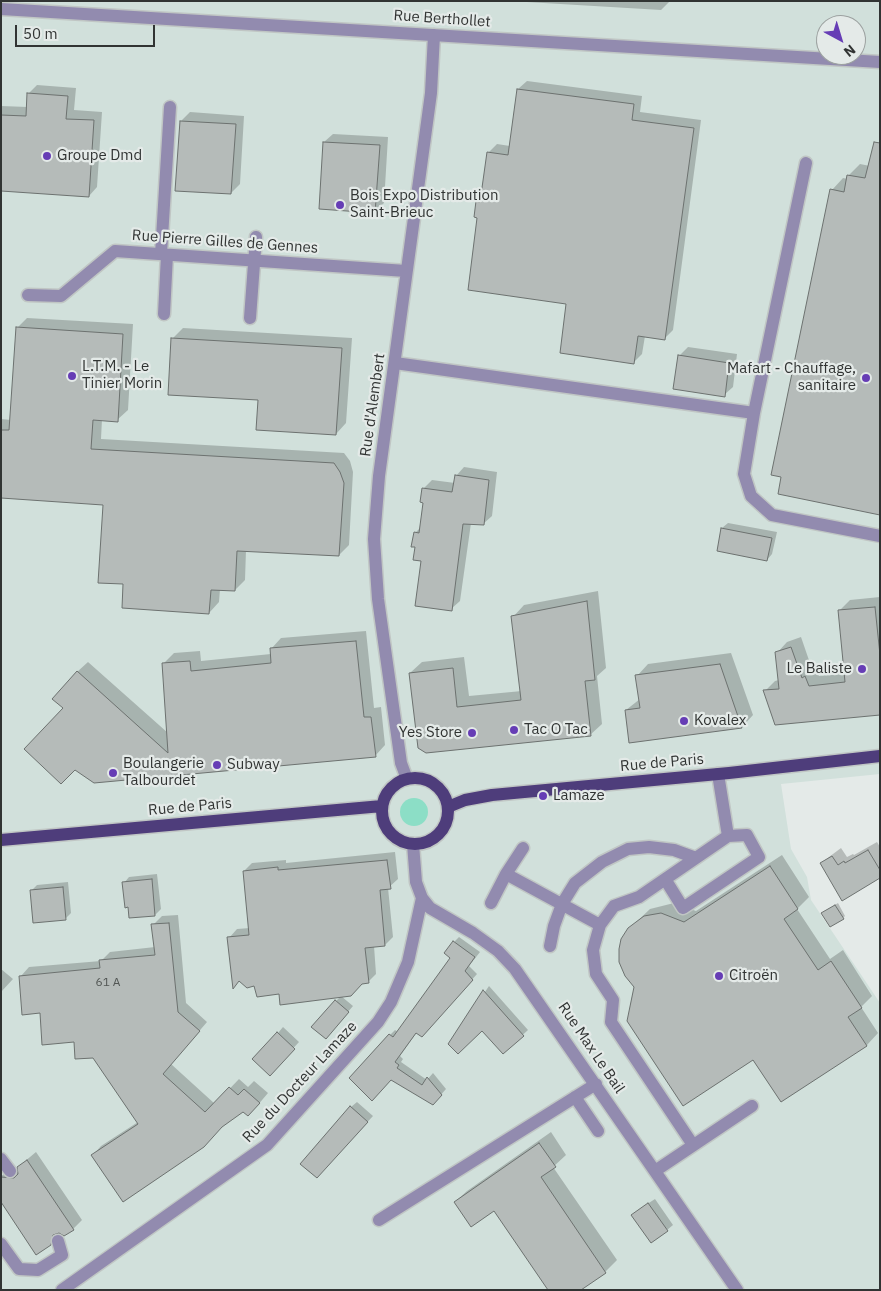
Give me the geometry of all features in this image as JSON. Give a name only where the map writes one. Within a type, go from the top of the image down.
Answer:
[{"type":"main road","name":"Rue de Paris","points":[[448,807],[464,800],[492,795],[718,774],[880,756]]},
{"type":"main road","points":[[418,778],[429,781],[438,787],[445,796],[448,807],[445,826],[439,834],[423,844],[402,842],[386,828],[382,817],[382,806],[391,789],[407,779],[418,778]]},
{"type":"main road","name":"Rue de Paris","points":[[1,840],[382,806]]},
{"type":"street","name":"Rue Berthollet","points":[[1,9],[880,62]]},
{"type":"street","name":"Rue d'Alembert","points":[[407,779],[401,763],[378,599],[374,538],[379,476],[431,94],[434,35]]},
{"type":"street","points":[[164,314],[164,254],[170,107]]},
{"type":"street","points":[[806,163],[754,413],[744,474],[751,496],[772,515],[880,536]]},
{"type":"street","points":[[250,318],[256,238]]},
{"type":"street","name":"Rue Pierre Gilles de Gennes","points":[[28,295],[60,296],[115,251],[406,271]]},
{"type":"street","points":[[395,363],[754,413]]},
{"type":"street","points":[[718,774],[728,836]]},
{"type":"street","points":[[665,879],[683,908],[759,857],[747,835],[728,836],[665,879],[640,897],[614,906],[600,925],[593,950],[596,974],[613,1000],[611,1022],[693,1145]]},
{"type":"street","points":[[413,844],[416,882],[422,898]]},
{"type":"street","points":[[550,946],[554,926],[562,904],[575,883],[588,871],[628,849],[649,847],[674,850],[696,858]]},
{"type":"street","points":[[492,903],[506,874],[523,848]]},
{"type":"street","points":[[506,874],[600,925]]},
{"type":"street","name":"Rue Max Le Bail","points":[[422,898],[430,908],[498,950],[515,969],[596,1084],[736,1290]]},
{"type":"street","name":"Rue du Docteur Lamaze","points":[[62,1290],[267,1145],[378,1022],[391,1002],[408,962],[422,898]]},
{"type":"street","points":[[379,1220],[596,1084]]},
{"type":"street","points":[[575,1097],[598,1131]]},
{"type":"street","points":[[655,1170],[752,1106]]},
{"type":"street","points":[[1,1159],[10,1171]]},
{"type":"street","points":[[1,1244],[19,1269],[38,1270],[62,1255],[58,1241]]},
{"type":"shaded area","points":[[1,1],[880,1],[880,774],[781,784],[791,849],[807,877],[811,900],[880,1003],[880,1290],[1,1290]]},
{"type":"green space","points":[[414,798],[424,802],[428,812],[424,822],[414,826],[404,822],[400,812],[404,802]]},
{"type":"building","points":[[517,89],[634,104],[632,120],[694,128],[665,340],[638,336],[634,364],[560,353],[566,304],[468,290],[477,218],[474,217],[476,201],[480,202],[487,152],[508,155]]},
{"type":"building","name":"Groupe Dmd","points":[[27,93],[68,96],[66,119],[94,120],[89,197],[1,191],[1,115],[26,116]]},
{"type":"building","points":[[180,121],[236,124],[231,194],[175,191]]},
{"type":"building","points":[[323,142],[380,145],[375,213],[319,209]]},
{"type":"building","points":[[874,142],[880,143],[880,515],[778,494],[781,477],[771,475],[830,189],[844,192],[847,175],[865,178]]},
{"type":"building","points":[[16,327],[123,334],[118,422],[93,420],[91,449],[334,463],[344,483],[339,556],[237,551],[235,591],[211,590],[209,614],[122,608],[123,584],[98,583],[103,505],[1,498],[1,430],[9,430]]},
{"type":"building","points":[[171,338],[342,348],[336,435],[256,430],[258,400],[168,395]]},
{"type":"building","points":[[678,355],[729,363],[725,397],[673,389]]},
{"type":"building","points":[[455,475],[489,480],[484,525],[463,524],[452,611],[415,606],[421,561],[413,560],[415,547],[411,547],[414,532],[419,533],[423,503],[420,502],[422,488],[452,492]]},
{"type":"building","points":[[721,528],[772,538],[767,561],[717,551]]},
{"type":"building","points":[[587,601],[595,680],[585,681],[591,736],[426,753],[418,748],[409,673],[453,668],[457,707],[521,700],[511,616]]},
{"type":"building","points":[[875,607],[880,655],[880,715],[775,725],[763,690],[779,689],[775,652],[791,647],[802,678],[805,676],[809,686],[845,682],[838,610]]},
{"type":"building","points":[[356,641],[364,717],[371,717],[376,757],[94,783],[75,770],[61,784],[24,749],[63,708],[52,699],[77,671],[168,753],[162,663],[190,661],[191,671],[271,663],[270,648]]},
{"type":"building","points":[[720,664],[742,728],[629,743],[625,710],[640,708],[635,675]]},
{"type":"building","points":[[868,850],[880,870],[880,878],[842,901],[820,863],[832,856],[838,865]]},
{"type":"building","points":[[387,860],[391,889],[380,890],[385,946],[365,948],[369,983],[362,984],[351,996],[280,1005],[279,994],[257,997],[254,986],[247,988],[239,981],[233,989],[227,937],[249,935],[243,871],[278,867],[278,870]]},
{"type":"building","points":[[770,866],[798,909],[784,919],[818,970],[831,961],[862,1008],[848,1017],[867,1046],[781,1102],[753,1060],[683,1106],[627,1021],[634,987],[625,976],[619,962],[621,939],[628,928],[644,916],[661,913],[684,922]]},
{"type":"building","points":[[152,879],[155,916],[129,918],[128,907],[125,908],[122,882]]},
{"type":"building","points":[[63,887],[66,920],[33,923],[30,890]]},
{"type":"building","points":[[835,905],[844,919],[830,927],[821,913]]},
{"type":"building","points":[[169,923],[178,1012],[200,1031],[163,1074],[205,1112],[229,1087],[238,1095],[244,1089],[260,1103],[248,1116],[243,1112],[222,1127],[204,1147],[123,1202],[91,1155],[138,1124],[93,1058],[75,1059],[74,1042],[42,1045],[40,1013],[22,1015],[19,976],[100,968],[99,960],[155,955],[151,924]]},
{"type":"building","points":[[453,941],[475,957],[465,971],[473,980],[422,1037],[416,1033],[395,1062],[399,1065],[397,1068],[422,1085],[427,1077],[442,1095],[433,1105],[391,1080],[372,1101],[349,1078],[389,1034],[393,1037],[450,958],[444,953]]},
{"type":"building","points":[[483,990],[524,1036],[503,1054],[482,1031],[458,1054],[448,1044]]},
{"type":"building","points":[[335,1000],[349,1012],[326,1039],[311,1027]]},
{"type":"building","points":[[277,1032],[295,1049],[270,1076],[252,1059]]},
{"type":"building","points":[[350,1106],[368,1122],[317,1178],[300,1164]]},
{"type":"building","points":[[539,1143],[556,1167],[541,1177],[606,1273],[581,1290],[548,1290],[494,1211],[471,1227],[454,1202]]},
{"type":"building","points":[[27,1160],[74,1230],[64,1236],[59,1233],[53,1235],[51,1245],[36,1255],[1,1202],[1,1177],[14,1178],[18,1174],[17,1167]]},
{"type":"building","points":[[648,1203],[668,1231],[651,1243],[631,1215]]},
{"type":"place","name":"Groupe Dmd","points":[[47,156]]},
{"type":"place","name":"Bois Expo Distribution Saint-Brieuc","points":[[340,205]]},
{"type":"place","name":"L.T.M. - Le Tinier Morin","points":[[72,376]]},
{"type":"place","name":"Mafart - Chauffage, sanitaire","points":[[866,378]]},
{"type":"place","name":"Le Baliste","points":[[862,669]]},
{"type":"place","name":"Kovalex","points":[[684,721]]},
{"type":"place","name":"Tac O Tac","points":[[514,730]]},
{"type":"place","name":"Yes Store","points":[[472,733]]},
{"type":"place","name":"Subway","points":[[217,765]]},
{"type":"place","name":"Boulangerie Talbourdet","points":[[113,773]]},
{"type":"place","name":"Lamaze","points":[[543,796]]},
{"type":"place","name":"Citroën","points":[[719,976]]}]
